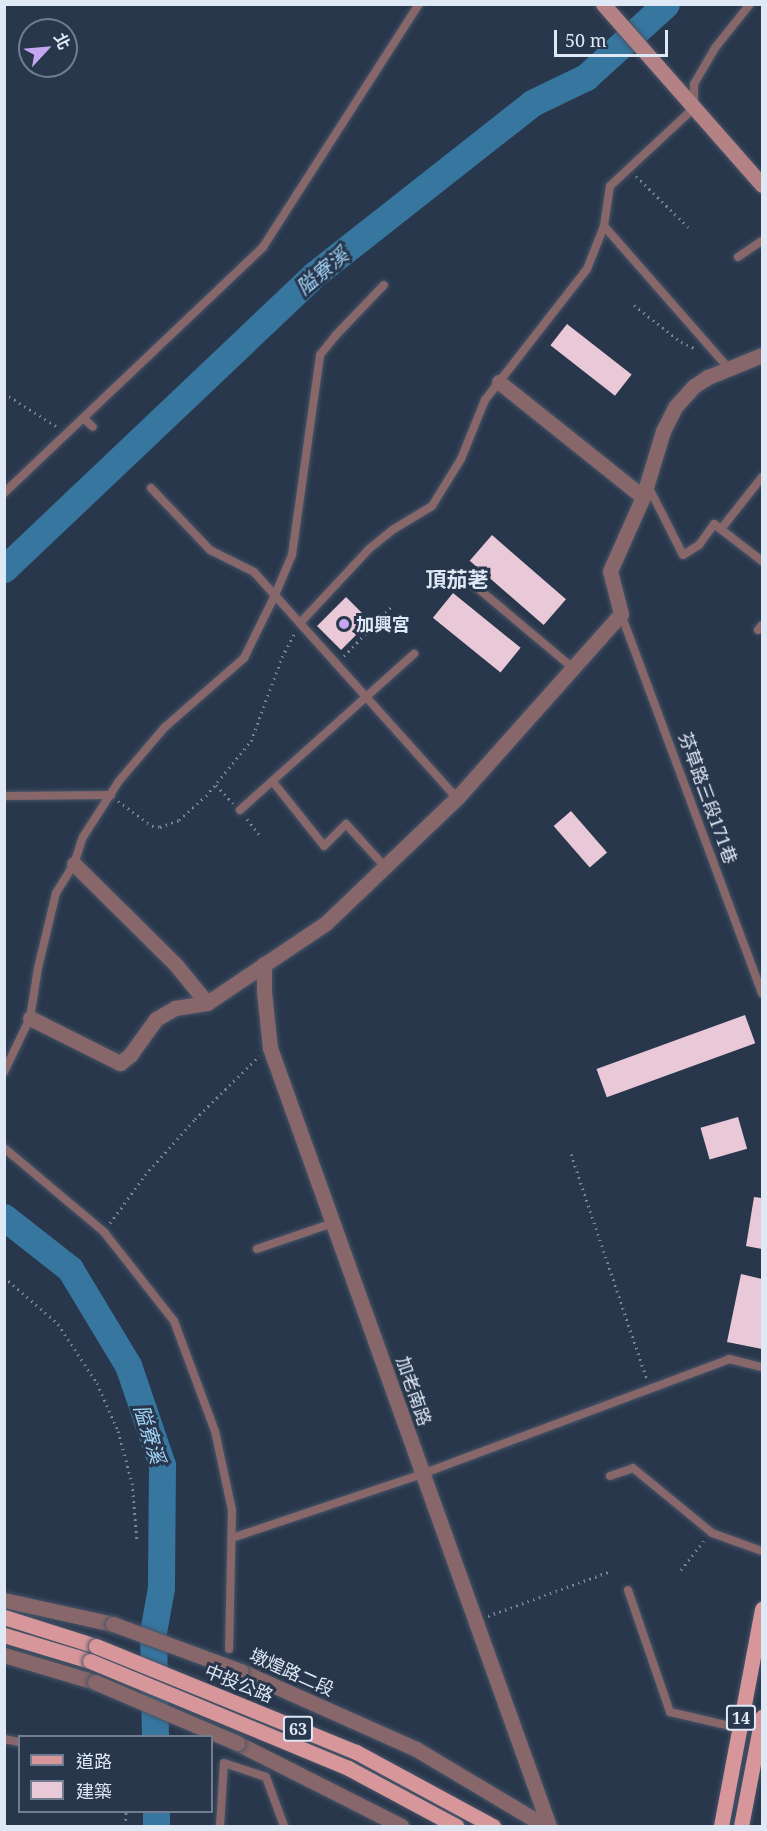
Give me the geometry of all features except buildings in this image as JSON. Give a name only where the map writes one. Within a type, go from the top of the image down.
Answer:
[{"type":"main road","name":"14","points":[[721,1826],[762,1609]]},
{"type":"main road","name":"中投公路","points":[[4,1617],[96,1646],[356,1752],[493,1827]]},
{"type":"main road","name":"中投公路","points":[[4,1635],[90,1661],[348,1768],[456,1827]]},
{"type":"main road","name":"14","points":[[741,1827],[762,1723]]},
{"type":"street","points":[[606,7],[762,185]]},
{"type":"street","points":[[30,1018],[120,1063],[130,1055],[156,1019],[175,1008],[207,1003],[326,923],[457,798],[621,614],[610,571],[645,490],[663,431],[675,408],[694,386],[708,377],[730,370],[762,355]]},
{"type":"street","points":[[499,382],[645,490]]},
{"type":"street","points":[[74,864],[176,965],[207,1003]]},
{"type":"street","name":"加老南路","points":[[264,964],[264,992],[270,1048],[394,1391],[547,1827]]},
{"type":"street","name":"墩煌路二段","points":[[4,1600],[113,1624],[241,1671],[416,1749],[547,1827]]},
{"type":"street","points":[[4,1654],[94,1682],[237,1743],[401,1827]]},
{"type":"lane","points":[[4,493],[263,247],[418,4]]},
{"type":"lane","points":[[301,622],[369,549],[394,529],[432,506],[461,459],[485,400],[587,269],[604,226],[610,186],[694,108],[694,84],[715,48],[750,4]]},
{"type":"lane","points":[[604,226],[730,370]]},
{"type":"lane","points":[[738,257],[762,241]]},
{"type":"lane","points":[[4,1072],[30,1018],[38,968],[56,893],[74,864],[83,837],[119,781],[165,727],[244,658],[275,595],[292,555],[320,355],[384,285]]},
{"type":"lane","points":[[83,418],[93,427]]},
{"type":"lane","points":[[721,529],[762,477]]},
{"type":"lane","points":[[151,488],[210,550],[254,572],[457,798]]},
{"type":"lane","points":[[645,490],[683,555],[699,545],[714,524],[762,559]]},
{"type":"lane","points":[[462,575],[573,668]]},
{"type":"lane","name":"芬草路三段171巷","points":[[621,614],[762,994]]},
{"type":"lane","points":[[240,810],[414,654]]},
{"type":"lane","points":[[273,782],[324,846],[346,825],[386,868]]},
{"type":"lane","points":[[4,796],[111,795]]},
{"type":"lane","points":[[4,1148],[104,1232],[174,1321],[215,1431],[232,1510],[229,1649]]},
{"type":"lane","points":[[256,1249],[333,1224]]},
{"type":"lane","points":[[232,1538],[422,1474],[729,1359],[762,1367]]},
{"type":"lane","points":[[610,1476],[633,1468],[711,1533],[762,1551]]},
{"type":"lane","points":[[628,1590],[670,1712],[739,1728]]},
{"type":"lane","points":[[220,1827],[224,1763],[266,1777],[284,1827]]},
{"type":"path","points":[[628,169],[688,227]]},
{"type":"path","points":[[634,305],[681,342],[704,354]]},
{"type":"path","points":[[4,393],[68,434]]},
{"type":"path","points":[[336,664],[392,606]]},
{"type":"path","points":[[111,795],[152,826],[160,827],[179,820],[211,790],[250,741],[282,657],[301,622]]},
{"type":"path","points":[[104,1232],[145,1175],[195,1119],[261,1054],[270,1048]]},
{"type":"path","points":[[571,1154],[650,1390]]},
{"type":"path","points":[[4,1277],[58,1324],[97,1383],[118,1431],[132,1483],[137,1541]]},
{"type":"path","points":[[681,1569],[711,1533]]},
{"type":"path","points":[[475,1621],[608,1572]]},
{"type":"waterway","name":"隘寮溪","points":[[4,569],[315,274],[532,103],[586,77],[666,4]]},
{"type":"waterway","name":"隘寮溪","points":[[4,1217],[70,1269],[128,1365],[162,1465],[161,1588],[153,1632],[155,1735]]},
{"type":"waterway","name":"隘寮溪","points":[[156,1813],[156,1826]]},
{"type":"place","name":"加興宮","points":[[344,624]]},
{"type":"district","name":"頂茄荖","points":[[457,579]]}]
